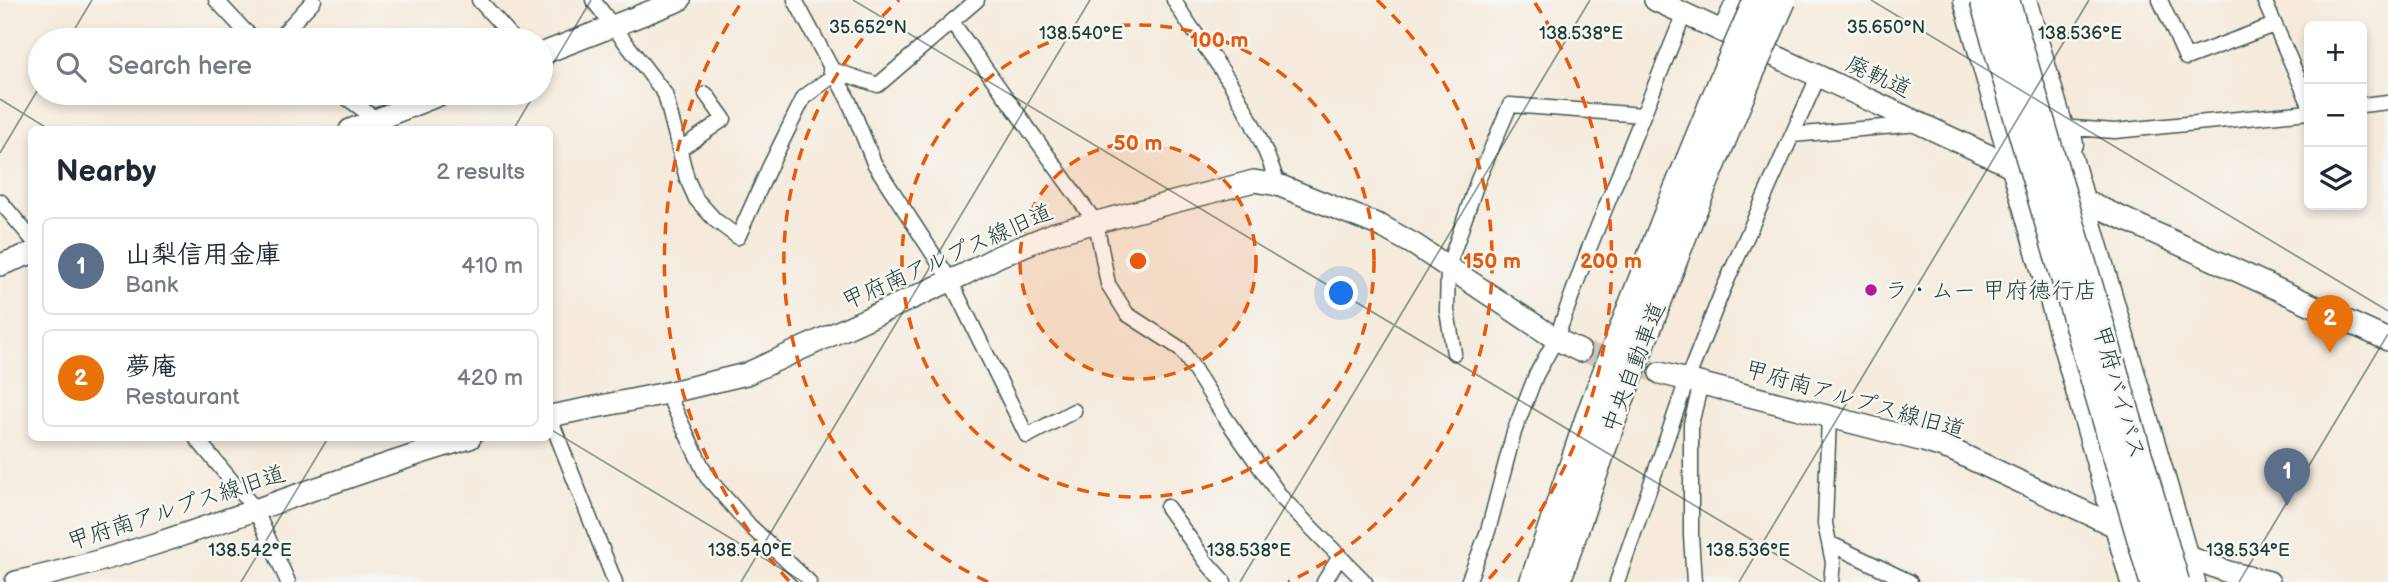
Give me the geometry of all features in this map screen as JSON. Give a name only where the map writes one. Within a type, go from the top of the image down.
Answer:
[{"type":"highway","name":"中央自動車道","points":[[1557,582],[1613,419],[1690,216],[1739,71],[1757,0]]},
{"type":"highway","name":"中央自動車道","points":[[1533,582],[1596,398],[1669,209],[1739,71],[1783,0]]},
{"type":"highway","points":[[1967,0],[2134,582]]},
{"type":"highway","name":"甲府バイパス","points":[[1983,0],[2153,582]]},
{"type":"highway","name":"甲府バイパス","points":[[2006,0],[2176,582]]},
{"type":"highway","points":[[2023,0],[2085,201],[2192,582]]},
{"type":"street","points":[[216,0],[242,28]]},
{"type":"street","points":[[288,28],[314,0]]},
{"type":"street","points":[[480,0],[504,28]]},
{"type":"street","points":[[593,0],[664,94],[687,179],[696,199],[715,220],[738,237],[804,97],[832,72]]},
{"type":"street","points":[[553,49],[680,0]]},
{"type":"street","points":[[795,0],[849,101],[874,163],[950,280],[1027,436],[1074,411]]},
{"type":"street","points":[[832,72],[878,85],[977,0]]},
{"type":"street","points":[[1175,0],[1185,19],[1231,85],[1268,155],[1279,185]]},
{"type":"street","name":"廃軌道","points":[[1655,0],[2388,340]]},
{"type":"street","points":[[1720,30],[1734,0]]},
{"type":"street","points":[[2160,0],[2186,58],[2274,25]]},
{"type":"street","points":[[2264,0],[2304,92]]},
{"type":"street","points":[[1468,582],[1488,531],[1514,432],[1536,375],[1556,339],[1588,250],[1685,15]]},
{"type":"street","points":[[952,22],[1096,223],[1108,284],[1127,314],[1181,349],[1222,413],[1282,497],[1365,582]]},
{"type":"street","points":[[1617,582],[1694,381],[1722,292],[1818,77]]},
{"type":"street","points":[[679,150],[724,119],[706,94]]},
{"type":"street","points":[[2367,104],[2388,102]]},
{"type":"street","points":[[355,105],[380,124],[419,105]]},
{"type":"street","points":[[1454,353],[1447,312],[1448,267],[1478,180],[1510,105],[1643,115]]},
{"type":"street","points":[[2085,201],[2073,128],[2115,131],[2304,112]]},
{"type":"street","points":[[1792,135],[1920,124]]},
{"type":"street","name":"甲府南アルプス線旧道","points":[[553,416],[746,374],[781,360],[999,256],[1055,233],[1254,181],[1279,185],[1381,226],[1556,339],[1580,351]]},
{"type":"street","points":[[0,201],[28,234]]},
{"type":"street","points":[[0,265],[28,254]]},
{"type":"street","name":"甲府南アルプス線旧道","points":[[1660,373],[1952,450],[2119,529],[2228,572],[2269,582]]},
{"type":"street","points":[[1694,381],[1691,424],[1691,536],[1694,582]]},
{"type":"street","points":[[667,393],[707,477],[750,526],[809,582]]},
{"type":"street","points":[[1829,416],[1825,524],[1833,562],[1831,582]]},
{"type":"street","points":[[553,425],[615,582]]},
{"type":"street","points":[[198,441],[255,509],[288,582]]},
{"type":"street","name":"甲府南アルプス線旧道","points":[[16,582],[81,567],[461,441]]},
{"type":"street","points":[[1167,507],[1224,582]]},
{"type":"street","points":[[1829,543],[1910,582]]},
{"type":"street","points":[[1324,582],[1339,558]]},
{"type":"tunnel","points":[[1580,351],[1660,373]]},
{"type":"place","name":"ラ・ムー 甲府徳行店","points":[[1871,290]]},
{"type":"place","name":"夢庵","points":[[2330,353]]},
{"type":"place","name":"山梨信用金庫","points":[[2287,506]]}]
